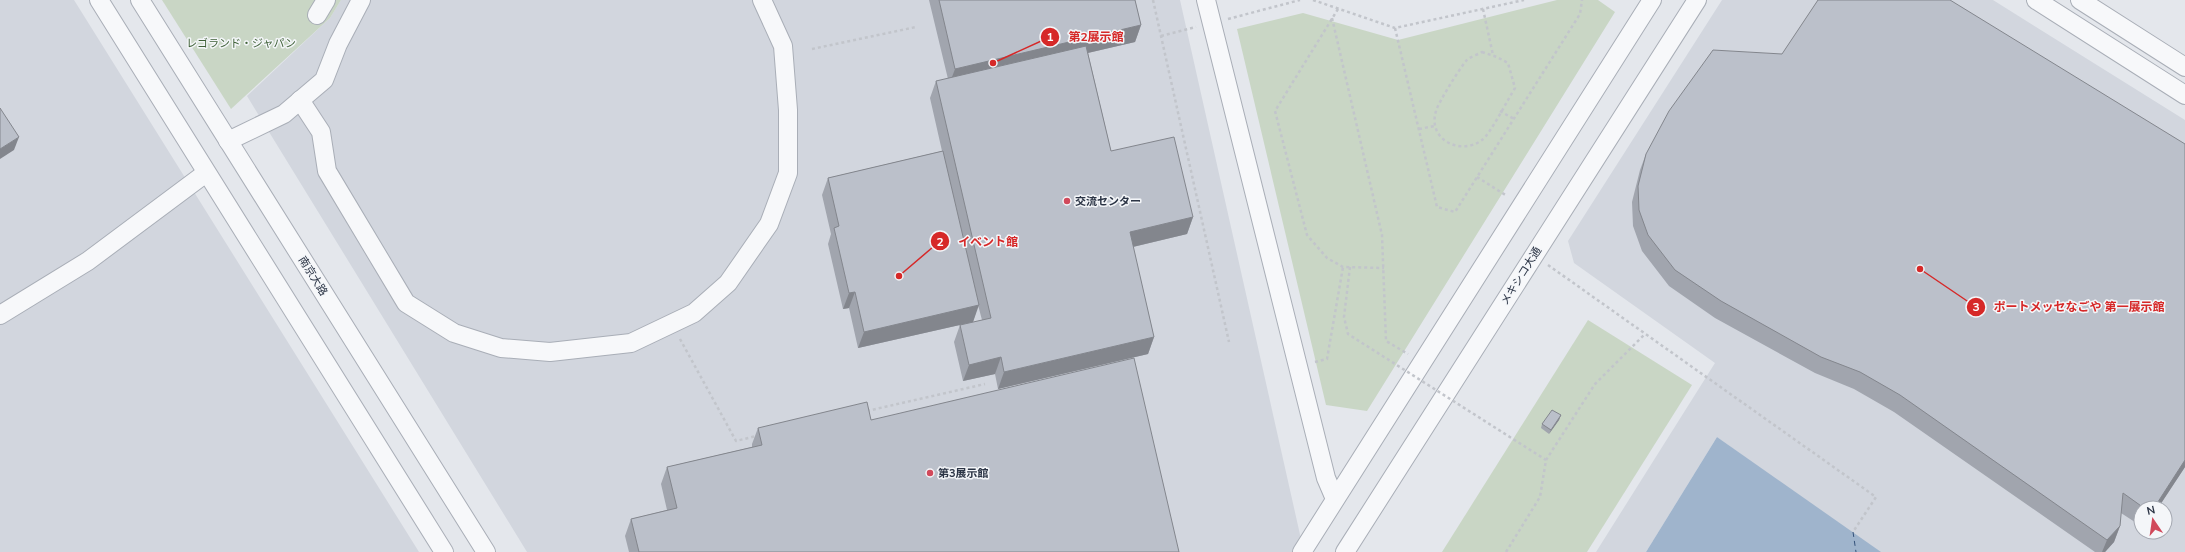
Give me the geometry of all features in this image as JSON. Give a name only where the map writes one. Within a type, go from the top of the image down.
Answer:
[{"type":"street","points":[[99,0],[444,552]]},
{"type":"street","name":"南京大路","points":[[140,0],[486,552]]},
{"type":"street","points":[[228,141],[284,114],[324,80],[338,44],[361,0]]},
{"type":"street","points":[[300,100],[321,132],[327,171],[406,303],[454,333],[502,348],[550,352],[631,343],[694,313],[728,283],[769,224],[788,173],[788,110],[783,46],[762,0]]},
{"type":"street","points":[[1206,0],[1326,478],[1335,500]]},
{"type":"street","points":[[1302,552],[1652,0]]},
{"type":"street","name":"メキシコ大通","points":[[1345,552],[1697,0]]},
{"type":"street","points":[[2036,0],[2185,95]]},
{"type":"street","points":[[2080,0],[2185,67]]},
{"type":"street","points":[[0,315],[88,261],[206,173]]},
{"type":"path","points":[[1153,0],[1229,342]]},
{"type":"path","points":[[1313,0],[1395,28],[1524,0]]},
{"type":"path","points":[[1395,28],[1437,207],[1455,212],[1580,14],[1582,0]]},
{"type":"path","points":[[1338,9],[1275,111],[1307,235],[1327,258],[1343,267],[1384,268]]},
{"type":"path","points":[[1483,9],[1492,55]]},
{"type":"path","points":[[1332,18],[1382,235],[1386,341],[1408,354]]},
{"type":"path","points":[[812,50],[916,27]]},
{"type":"path","points":[[1482,52],[1508,63],[1515,88],[1500,111],[1483,139],[1468,147],[1456,146],[1442,138],[1435,126],[1436,111],[1466,60],[1482,52]]},
{"type":"path","points":[[1500,111],[1514,119]]},
{"type":"path","points":[[1419,130],[1435,126]]},
{"type":"path","points":[[1477,177],[1509,197]]},
{"type":"path","points":[[1534,255],[1876,497],[1853,532]]},
{"type":"path","points":[[1310,363],[1327,359],[1343,267]]},
{"type":"path","points":[[1350,267],[1344,318],[1348,334],[1546,460]]},
{"type":"path","points":[[677,334],[736,441],[760,436]]},
{"type":"path","points":[[1506,552],[1540,497],[1546,460],[1595,384],[1645,334]]},
{"type":"path","points":[[860,412],[985,384]]},
{"type":"shaded area","points":[[0,0],[74,0],[419,552],[0,552]]},
{"type":"shaded area","points":[[341,0],[1180,0],[1301,539],[1293,552],[527,552],[247,96],[330,18]]},
{"type":"shaded area","points":[[1722,0],[1993,0],[2185,120],[2185,552],[1876,552],[1717,437],[1646,552],[1596,552],[1715,363],[1574,263],[1568,241]]},
{"type":"green space","name":"レゴランド・ジャパン","points":[[162,0],[341,0],[330,18],[231,109]]},
{"type":"green space","points":[[1557,0],[1598,0],[1615,12],[1367,411],[1326,405],[1237,29],[1303,13],[1398,40]]},
{"type":"green space","points":[[1588,320],[1692,385],[1587,552],[1442,552]]},
{"type":"water","points":[[1717,437],[1881,552],[1646,552]]},
{"type":"building","points":[[939,0],[1135,0],[1141,25],[955,69]]},
{"type":"building","points":[[1818,0],[1950,0],[2185,144],[2185,460],[2159,500],[2133,500],[2123,493],[2120,526],[2107,540],[1900,395],[1860,372],[1821,357],[1721,301],[1675,270],[1648,235],[1639,210],[1638,186],[1646,154],[1669,111],[1713,50],[1782,54]]},
{"type":"building","name":"交流センター","points":[[1086,46],[1111,151],[1174,137],[1193,217],[1130,232],[1154,337],[1004,372],[1001,357],[969,365],[960,325],[991,318],[936,81]]},
{"type":"building","points":[[0,108],[19,137],[0,149]]},
{"type":"building","points":[[943,151],[979,305],[864,332],[855,292],[849,293],[834,228],[839,226],[828,178]]},
{"type":"building","name":"第3展示館","points":[[1134,358],[1179,552],[639,552],[631,519],[677,508],[667,467],[762,445],[758,428],[867,402],[871,420]]},
{"type":"building","points":[[1552,410],[1561,415],[1551,430],[1542,424]]},
{"type":"ferry route","points":[[1853,532],[1856,552]]},
{"type":"place","name":"第2展示館","points":[[993,63]]},
{"type":"place","name":"交流センター","points":[[1067,201]]},
{"type":"place","name":"ポートメッセなごや 第一展示館","points":[[1920,269]]},
{"type":"place","name":"イベント館","points":[[899,276]]},
{"type":"place","name":"第3展示館","points":[[930,473]]}]
